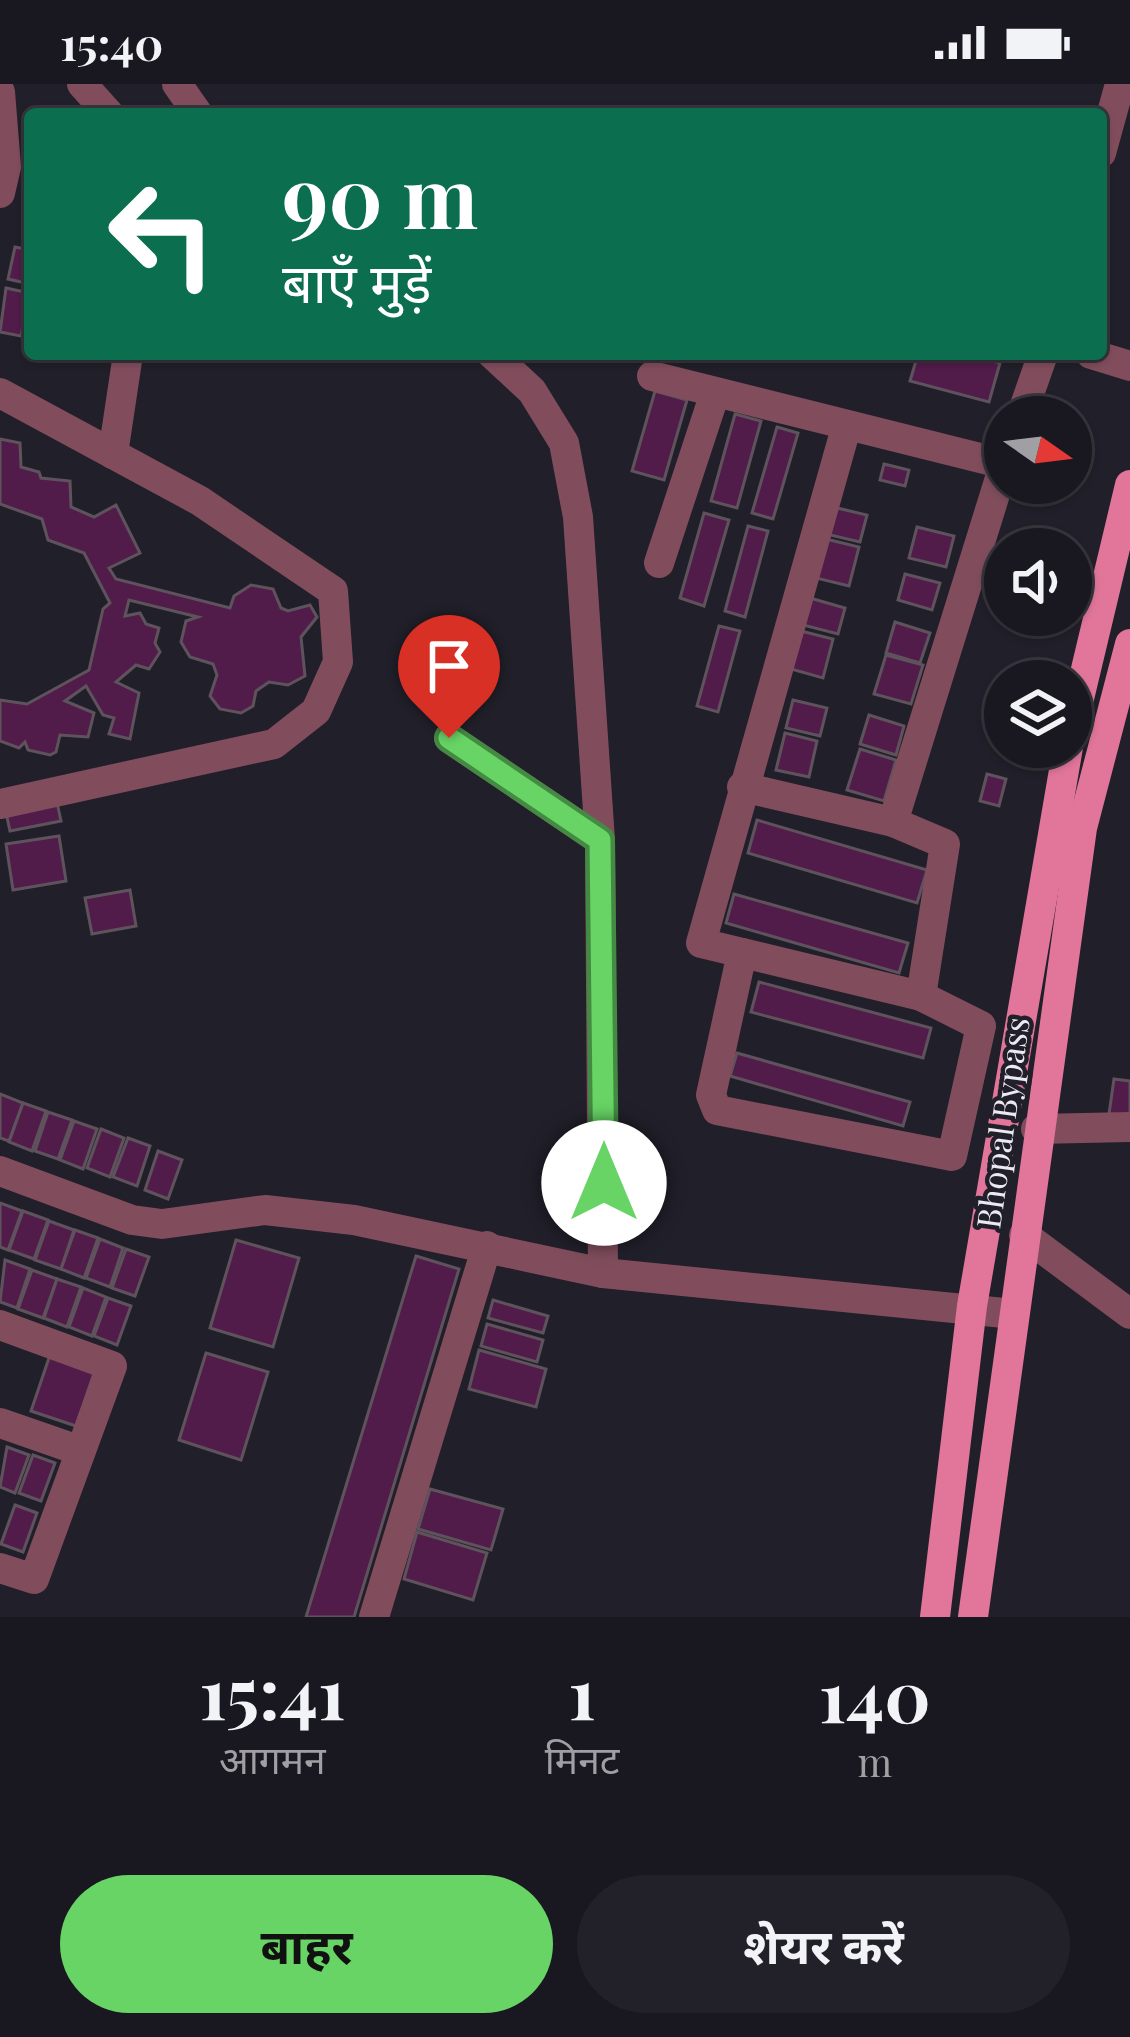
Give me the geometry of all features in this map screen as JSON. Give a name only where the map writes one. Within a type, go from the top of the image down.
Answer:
[{"type":"main road","points":[[1088,660],[1130,485]]},
{"type":"main road","name":"Bhopal Bypass","points":[[973,1617],[1036,1129],[1082,828],[1130,644]]},
{"type":"main road","name":"Bhopal Bypass","points":[[935,1617],[972,1306],[1064,768]]},
{"type":"street","points":[[82,84],[104,108]]},
{"type":"street","points":[[1107,131],[1120,84]]},
{"type":"street","points":[[0,92],[9,174]]},
{"type":"street","points":[[113,454],[127,360]]},
{"type":"street","points":[[498,360],[532,391],[564,442],[578,517],[600,840],[603,1273]]},
{"type":"street","points":[[1028,396],[1041,360]]},
{"type":"street","points":[[652,376],[846,428],[984,458]]},
{"type":"street","points":[[0,393],[200,501],[333,591],[338,662],[316,711],[274,744],[0,804]]},
{"type":"street","points":[[658,563],[715,393]]},
{"type":"street","points":[[742,953],[711,1095],[717,1110],[952,1156],[981,1027],[921,996],[701,943],[846,428]]},
{"type":"street","points":[[893,822],[992,504]]},
{"type":"street","points":[[449,738],[600,840]]},
{"type":"street","points":[[742,787],[893,822],[945,844],[921,996]]},
{"type":"street","points":[[1036,1129],[1130,1127]]},
{"type":"street","points":[[0,1171],[132,1220],[162,1224],[265,1210],[354,1220],[603,1273],[972,1306],[1014,1314]]},
{"type":"street","points":[[1024,1235],[1130,1314]]},
{"type":"street","points":[[374,1617],[488,1246]]},
{"type":"street","points":[[0,1324],[112,1366],[34,1580],[0,1568]]},
{"type":"street","points":[[0,1423],[78,1450]]},
{"type":"building","points":[[15,247],[24,249],[24,283],[8,279]]},
{"type":"building","points":[[6,288],[24,292],[21,336],[0,332]]},
{"type":"building","points":[[916,360],[1000,363],[991,396],[984,396],[984,401],[910,381]]},
{"type":"building","points":[[655,391],[687,400],[664,480],[632,471]]},
{"type":"building","points":[[735,414],[761,421],[737,508],[711,501]]},
{"type":"building","points":[[777,427],[798,433],[773,519],[752,513]]},
{"type":"building","points":[[0,439],[20,443],[21,467],[39,472],[41,478],[70,481],[71,507],[94,517],[116,505],[140,553],[109,568],[116,579],[230,608],[234,596],[251,585],[273,589],[281,608],[288,611],[310,605],[317,617],[301,637],[305,676],[288,685],[269,682],[256,691],[253,706],[241,713],[220,709],[210,696],[217,675],[213,664],[190,657],[181,642],[186,621],[198,617],[129,600],[125,616],[140,613],[146,624],[159,628],[155,643],[160,652],[149,669],[136,665],[116,682],[139,693],[130,739],[109,734],[114,718],[103,715],[86,686],[65,701],[94,713],[88,737],[60,735],[56,752],[50,755],[28,750],[25,742],[19,748],[0,741],[0,700],[27,704],[89,670],[103,609],[110,603],[84,553],[48,540],[42,519],[0,504]]},
{"type":"building","points":[[884,464],[909,470],[905,486],[880,480]]},
{"type":"building","points":[[833,507],[867,515],[860,542],[826,534]]},
{"type":"building","points":[[704,513],[729,520],[704,606],[680,598]]},
{"type":"building","points":[[748,526],[768,531],[745,617],[725,611]]},
{"type":"building","points":[[917,527],[954,536],[946,567],[909,558]]},
{"type":"building","points":[[826,539],[859,547],[849,586],[816,578]]},
{"type":"building","points":[[905,574],[940,583],[932,610],[898,600]]},
{"type":"building","points":[[810,598],[845,608],[838,634],[803,625]]},
{"type":"building","points":[[895,622],[930,633],[920,663],[886,653]]},
{"type":"building","points":[[719,626],[740,631],[718,712],[697,706]]},
{"type":"building","points":[[801,631],[833,639],[823,678],[791,669]]},
{"type":"building","points":[[886,655],[923,665],[911,704],[874,694]]},
{"type":"building","points":[[793,700],[827,708],[820,736],[786,728]]},
{"type":"building","points":[[869,715],[904,726],[896,755],[860,744]]},
{"type":"building","points":[[785,733],[817,741],[809,777],[776,770]]},
{"type":"building","points":[[860,749],[896,760],[884,801],[847,790]]},
{"type":"building","points":[[987,774],[1006,779],[999,806],[980,801]]},
{"type":"building","points":[[56,798],[61,821],[10,831],[5,808]]},
{"type":"building","points":[[757,820],[927,870],[917,903],[748,853]]},
{"type":"building","points":[[59,836],[66,881],[13,890],[6,844]]},
{"type":"building","points":[[130,890],[136,926],[92,934],[85,898]]},
{"type":"building","points":[[734,894],[908,943],[899,973],[726,923]]},
{"type":"building","points":[[759,982],[931,1028],[923,1058],[751,1012]]},
{"type":"building","points":[[737,1053],[910,1102],[903,1126],[730,1076]]},
{"type":"building","points":[[1114,1079],[1130,1081],[1130,1116],[1109,1114]]},
{"type":"building","points":[[0,1094],[23,1103],[9,1141],[0,1138]]},
{"type":"building","points":[[23,1103],[46,1111],[32,1151],[9,1142]]},
{"type":"building","points":[[48,1112],[72,1120],[58,1159],[35,1151]]},
{"type":"building","points":[[74,1121],[97,1129],[83,1169],[60,1160]]},
{"type":"building","points":[[101,1129],[124,1138],[110,1177],[87,1168]]},
{"type":"building","points":[[128,1138],[150,1146],[137,1186],[113,1177]]},
{"type":"building","points":[[158,1151],[182,1160],[168,1199],[145,1190]]},
{"type":"building","points":[[0,1203],[22,1211],[8,1250],[0,1247]]},
{"type":"building","points":[[23,1211],[48,1220],[34,1259],[9,1250]]},
{"type":"building","points":[[49,1221],[74,1230],[61,1269],[35,1260]]},
{"type":"building","points":[[75,1230],[98,1238],[84,1278],[61,1269]]},
{"type":"building","points":[[100,1239],[123,1248],[110,1287],[86,1278]]},
{"type":"building","points":[[236,1240],[299,1258],[273,1347],[210,1328]]},
{"type":"building","points":[[126,1249],[149,1257],[135,1296],[112,1288]]},
{"type":"building","points":[[416,1256],[459,1269],[354,1617],[306,1617]]},
{"type":"building","points":[[5,1260],[30,1269],[17,1308],[0,1302]]},
{"type":"building","points":[[32,1270],[57,1279],[43,1318],[18,1309]]},
{"type":"building","points":[[57,1279],[81,1287],[67,1327],[44,1318]]},
{"type":"building","points":[[83,1288],[106,1297],[92,1336],[69,1327]]},
{"type":"building","points":[[108,1298],[131,1306],[117,1345],[94,1336]]},
{"type":"building","points":[[493,1300],[548,1316],[543,1333],[488,1318]]},
{"type":"building","points":[[487,1324],[543,1340],[537,1362],[481,1346]]},
{"type":"building","points":[[479,1350],[546,1369],[536,1407],[469,1389]]},
{"type":"building","points":[[206,1353],[268,1372],[241,1460],[179,1440]]},
{"type":"building","points":[[50,1355],[95,1370],[76,1426],[31,1411]]},
{"type":"building","points":[[7,1447],[29,1455],[15,1493],[0,1487]]},
{"type":"building","points":[[33,1455],[55,1463],[41,1501],[19,1493]]},
{"type":"building","points":[[430,1489],[503,1509],[491,1550],[418,1529]]},
{"type":"building","points":[[15,1505],[37,1513],[23,1552],[1,1544]]},
{"type":"building","points":[[417,1532],[487,1553],[473,1600],[404,1579]]},
{"type":"route","points":[[449,738],[600,840],[604,1183]]}]
